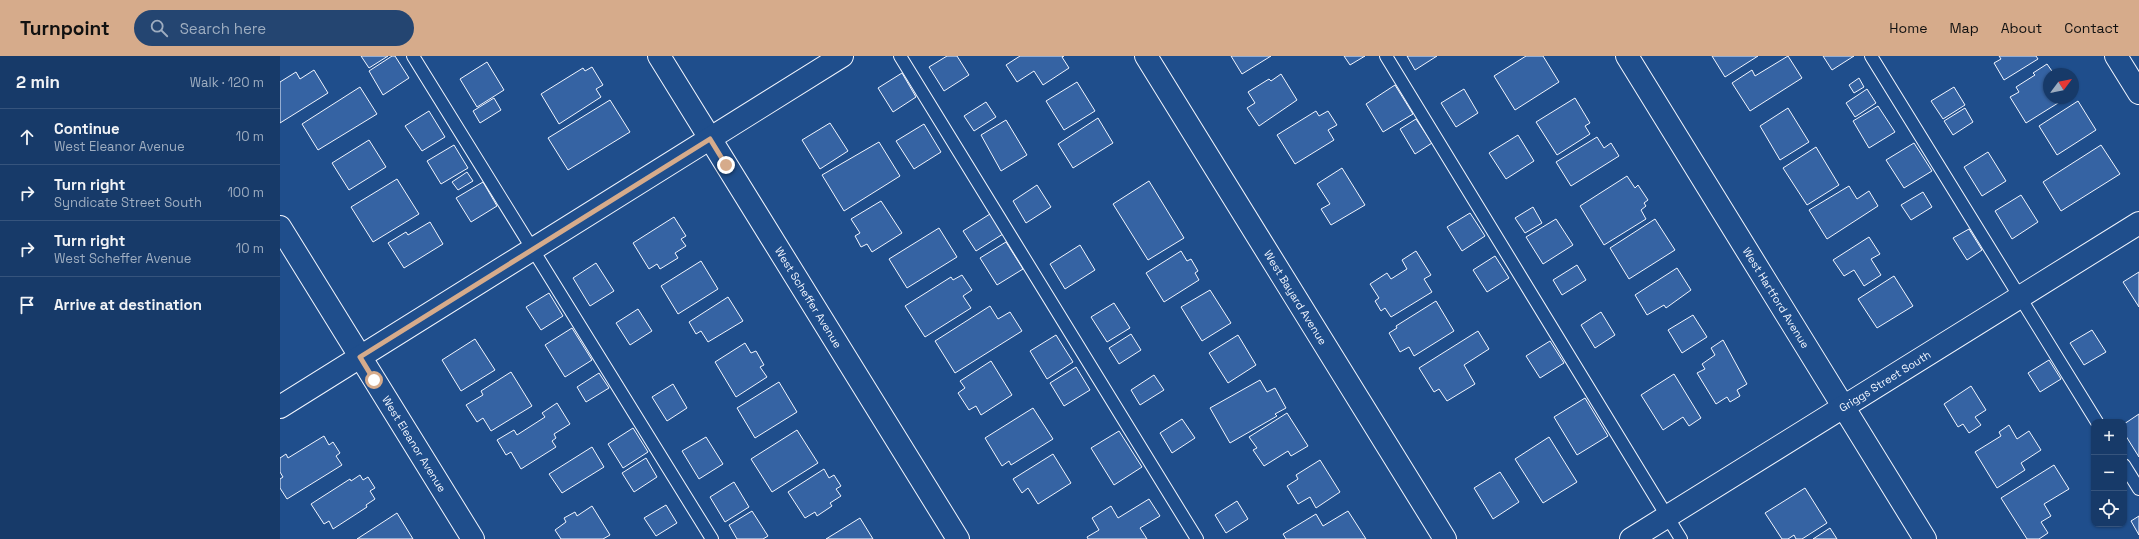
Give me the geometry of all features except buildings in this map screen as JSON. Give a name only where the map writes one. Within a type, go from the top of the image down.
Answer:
[{"type":"street","name":"West Scheffer Avenue","points":[[659,56],[958,539]]},
{"type":"street","points":[[280,407],[842,56]]},
{"type":"street","name":"West Bayard Avenue","points":[[1146,56],[1445,539]]},
{"type":"street","name":"West Hartford Avenue","points":[[1627,56],[1925,539]]},
{"type":"street","points":[[2116,56],[2139,93]]},
{"type":"street","name":"Griggs Street South","points":[[1631,539],[2139,223]]},
{"type":"street","name":"West Eleanor Avenue","points":[[280,227],[473,539]]},
{"type":"lane","points":[[413,56],[712,539]]},
{"type":"lane","points":[[900,56],[1197,539]]},
{"type":"lane","points":[[1386,56],[1681,539]]},
{"type":"lane","points":[[1871,56],[2095,419]]},
{"type":"lane","points":[[2127,470],[2139,489]]},
{"type":"route","points":[[374,380],[360,357],[710,139],[726,165]]}]
